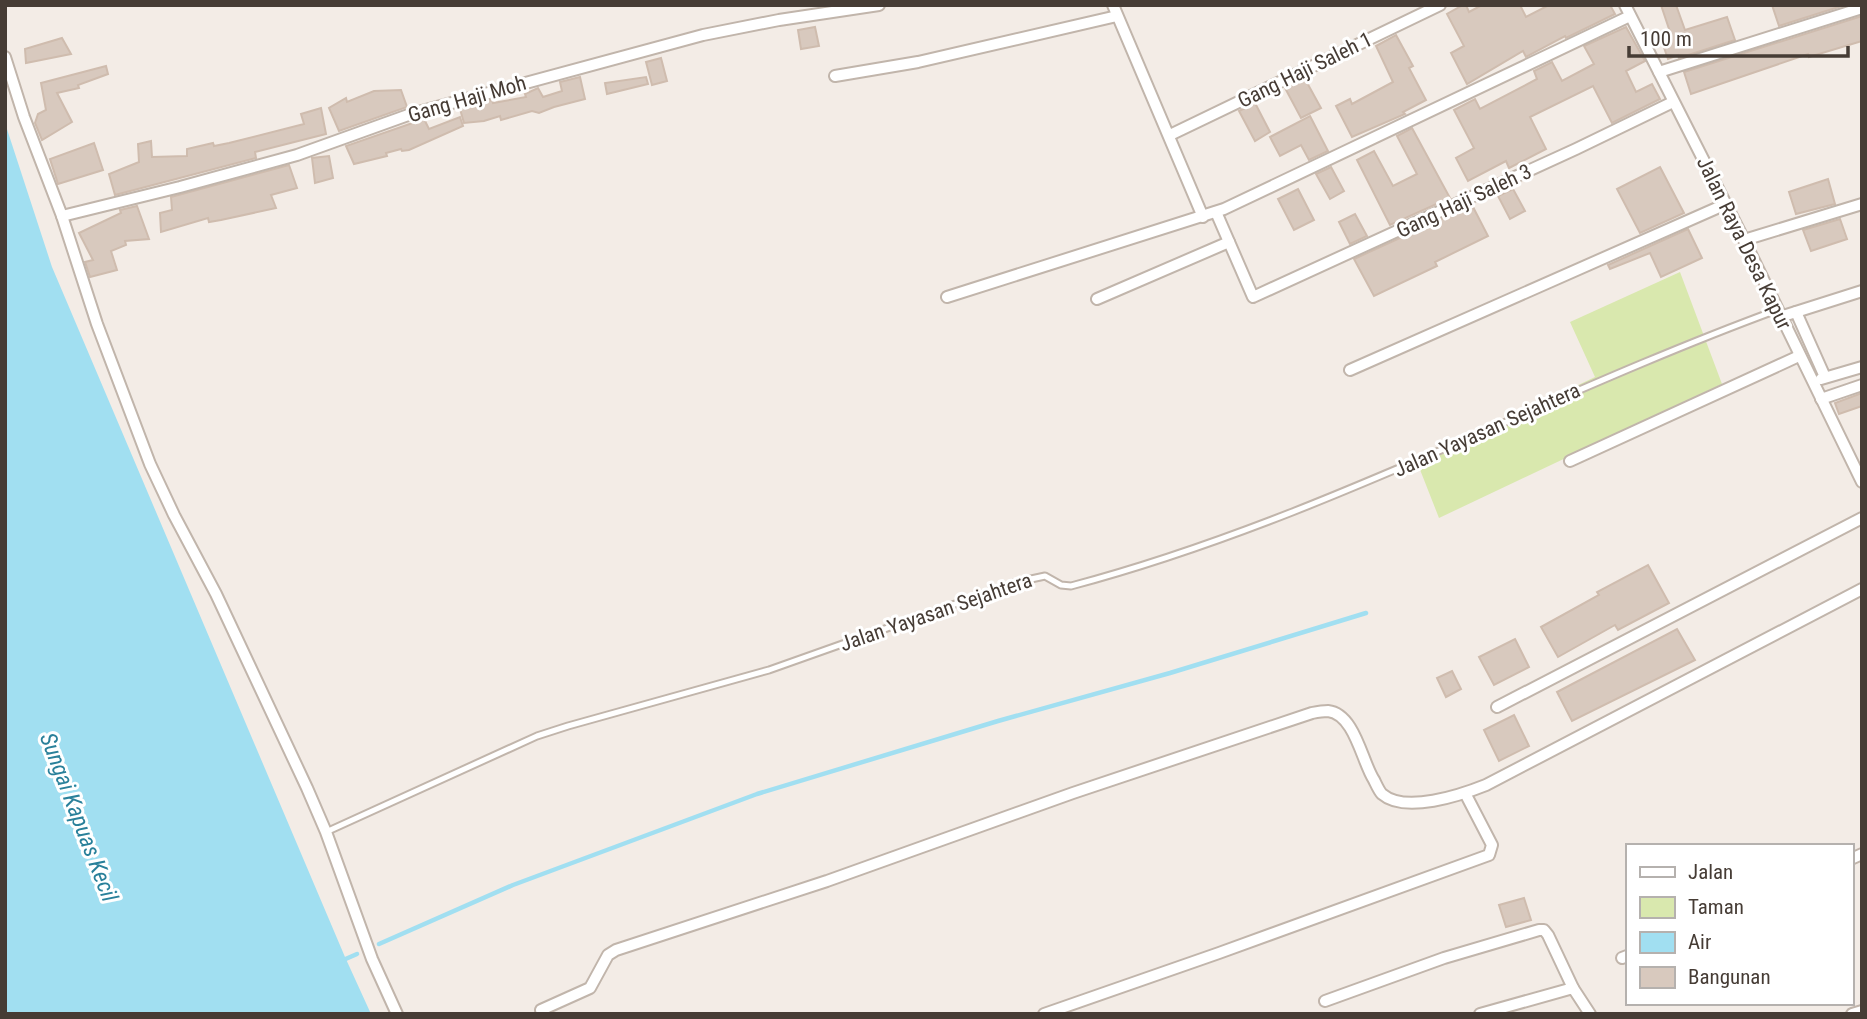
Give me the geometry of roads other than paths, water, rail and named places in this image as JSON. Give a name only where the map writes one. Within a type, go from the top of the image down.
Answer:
[{"type":"street","name":"Gang Haji Moh","points":[[62,216],[297,155],[411,114],[703,35],[879,5]]},
{"type":"street","name":"Gang Haji Saleh 1","points":[[1170,135],[1440,5]]},
{"type":"street","points":[[1659,72],[1862,8]]},
{"type":"street","points":[[835,76],[918,62],[1116,9],[1203,216]]},
{"type":"street","points":[[947,297],[1216,212],[1293,177],[1628,10]]},
{"type":"street","name":"Jalan Raya Desa Kapur","points":[[1628,10],[1862,482]]},
{"type":"street","points":[[5,57],[97,324],[150,464],[184,536],[216,594],[326,832],[367,946],[397,1014]]},
{"type":"street","name":"Gang Haji Saleh 3","points":[[1229,242],[1253,297],[1673,102]]},
{"type":"street","points":[[1350,370],[1726,204]]},
{"type":"street","points":[[1744,240],[1862,204]]},
{"type":"street","points":[[1097,299],[1229,242],[1216,212]]},
{"type":"street","points":[[1779,313],[1796,312],[1862,291]]},
{"type":"street","points":[[1796,312],[1825,377]]},
{"type":"street","points":[[1570,461],[1800,356]]},
{"type":"street","points":[[1812,382],[1862,367]]},
{"type":"street","points":[[1821,399],[1862,385]]},
{"type":"street","points":[[1497,707],[1862,518]]},
{"type":"street","points":[[541,1010],[590,988],[608,956],[617,950],[755,906],[1073,793],[1312,713],[1330,711],[1341,717],[1358,740],[1368,772],[1382,794],[1401,802],[1434,801],[1465,793],[1486,785],[1862,589]]},
{"type":"street","points":[[1044,1014],[1489,855],[1492,845],[1465,793]]},
{"type":"street","points":[[1325,1001],[1444,958],[1544,930],[1573,988],[1590,1014]]},
{"type":"street","points":[[1480,1014],[1573,988]]},
{"type":"street","points":[[1852,1014],[1862,1011]]},
{"type":"lane","name":"Jalan Yayasan Sejahtera","points":[[326,832],[537,736],[758,673],[1036,576],[1048,577],[1061,585],[1071,586],[1133,570],[1193,549],[1362,484],[1684,345],[1779,313]]},
{"type":"water","name":"Sungai Kapuas Kecil","points":[[5,123],[52,267],[371,1014],[5,1014]]},
{"type":"waterway","points":[[379,944],[513,885],[757,794],[1366,613]]},
{"type":"waterway","points":[[341,961],[357,954]]}]
